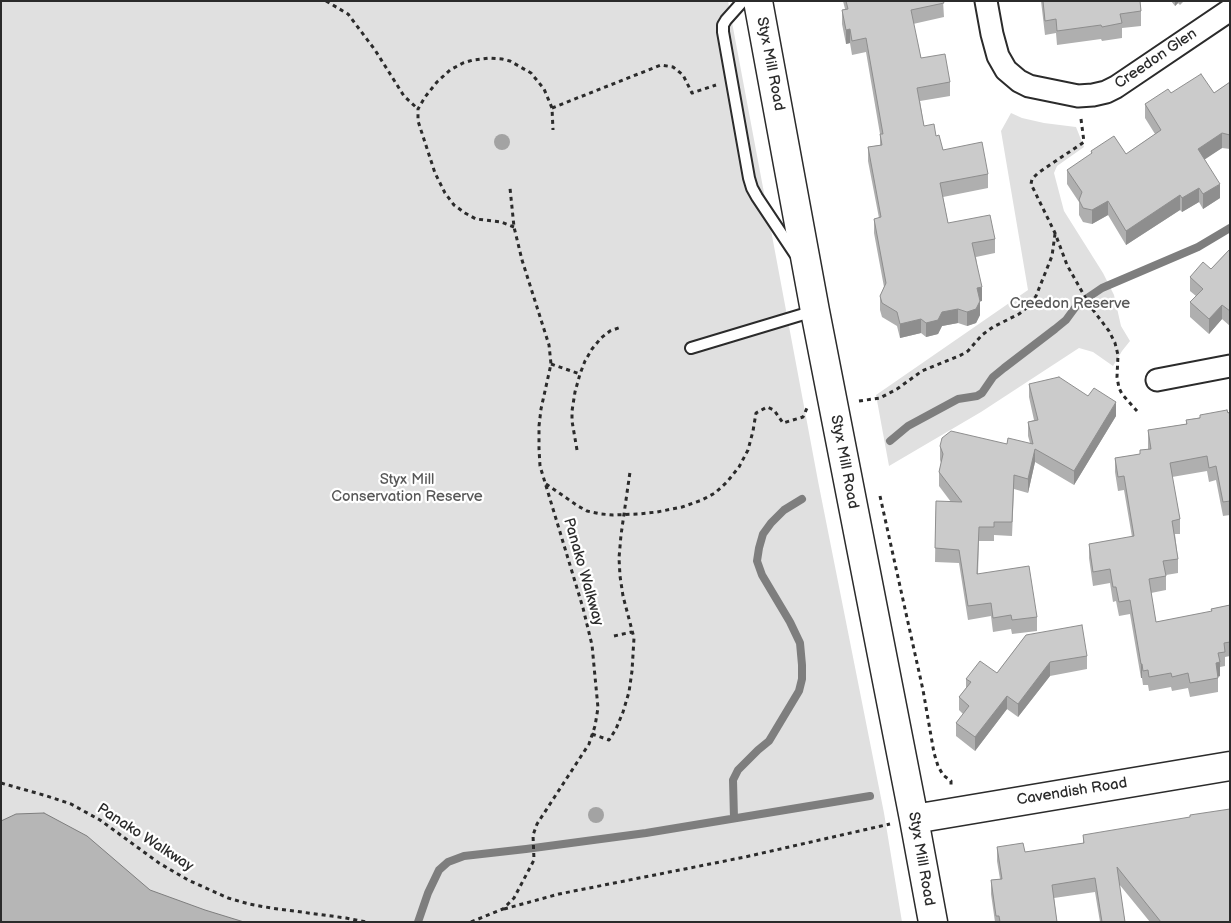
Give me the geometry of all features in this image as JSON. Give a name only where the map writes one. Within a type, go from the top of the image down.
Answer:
[{"type":"street","name":"Styx Mill Road","points":[[758,1],[815,311],[933,922]]},
{"type":"street","name":"Creedon Glen","points":[[986,1],[998,56],[1006,70],[1019,82],[1029,86],[1078,96],[1094,95],[1116,87],[1230,10]]},
{"type":"street","points":[[1157,380],[1230,366]]},
{"type":"street","name":"Cavendish Road","points":[[914,819],[1230,766]]},
{"type":"lane","points":[[744,1],[726,20],[723,25],[723,32],[752,188],[810,276]]},
{"type":"lane","points":[[691,348],[815,311]]},
{"type":"path","points":[[326,1],[348,14],[375,50],[404,96],[418,109]]},
{"type":"path","points":[[514,227],[501,222],[476,219],[454,205],[435,172],[418,121],[418,109],[437,82],[450,70],[473,60],[502,58],[531,73],[544,89],[552,108],[553,130]]},
{"type":"path","points":[[552,108],[661,66],[673,67],[683,75],[692,93],[732,78]]},
{"type":"path","points":[[1078,96],[1084,142],[1038,173],[1032,179],[1031,184],[1055,233],[1067,265],[1090,306],[1115,342],[1118,355],[1117,377],[1119,388],[1122,394],[1138,411]]},
{"type":"path","name":"Panako Walkway","points":[[470,922],[503,909],[514,898],[534,860],[533,835],[537,824],[589,744],[598,708],[592,645],[583,608],[540,466],[539,426],[551,364],[549,345],[530,289],[514,227],[510,188]]},
{"type":"path","points":[[862,409],[860,401],[880,398],[897,389],[922,371],[968,351],[982,335],[993,327],[1020,314],[1030,306],[1052,256],[1055,233]]},
{"type":"path","points":[[577,450],[572,411],[580,374],[588,355],[601,338],[610,331],[621,327]]},
{"type":"path","points":[[551,364],[580,374]]},
{"type":"path","points":[[545,484],[587,511],[624,515],[657,512],[682,507],[702,500],[714,493],[727,482],[739,467],[748,450],[754,431],[756,413],[767,407],[774,410],[783,423],[803,417],[807,408]]},
{"type":"path","points":[[592,734],[609,740],[616,729],[629,692],[634,647],[624,604],[619,558],[630,472]]},
{"type":"path","points":[[878,488],[923,690],[934,753],[943,775],[951,781]]},
{"type":"path","points":[[614,636],[632,632]]},
{"type":"path","name":"Panako Walkway","points":[[1,783],[71,804],[100,820],[159,863],[181,876],[228,898],[257,905],[366,922]]},
{"type":"path","points":[[503,909],[559,894],[745,857],[914,819]]},
{"type":"green space","name":"Styx Mill Conservation Reserve","points":[[1,1],[728,1],[818,481],[884,813],[902,922],[1,922]]},
{"type":"green space","name":"Creedon Reserve","points":[[1011,113],[1022,118],[1044,123],[1076,127],[1084,147],[1057,166],[1054,173],[1064,211],[1103,273],[1114,295],[1121,326],[1130,341],[1113,366],[1093,352],[1079,348],[981,412],[889,466],[876,395],[1028,290],[1001,131]]},
{"type":"shaded area","points":[[44,813],[87,836],[150,890],[244,922],[1,922],[1,821],[16,814]]},
{"type":"building","points":[[846,1],[943,1],[944,3],[911,10],[921,58],[945,54],[950,82],[917,88],[924,126],[934,124],[936,136],[939,135],[943,150],[982,142],[988,174],[940,183],[948,223],[990,215],[995,239],[972,243],[982,287],[977,288],[980,301],[976,309],[967,312],[958,309],[942,312],[938,320],[926,323],[921,319],[900,324],[897,312],[882,303],[880,296],[886,283],[874,219],[881,217],[868,147],[882,145],[880,134],[883,134],[866,38],[852,41],[850,29],[846,30],[842,10],[848,9]]},
{"type":"building","points":[[1043,1],[1140,1],[1141,11],[1120,14],[1122,23],[1102,27],[1101,25],[1057,31],[1056,19],[1045,21]]},
{"type":"building","points":[[1201,74],[1214,93],[1230,82],[1230,135],[1222,133],[1198,149],[1220,184],[1203,194],[1199,188],[1182,198],[1180,195],[1126,231],[1108,201],[1092,210],[1083,208],[1079,200],[1082,192],[1067,170],[1114,136],[1126,154],[1161,130],[1145,104],[1168,89],[1171,93]]},
{"type":"building","points":[[1230,249],[1230,311],[1222,305],[1209,319],[1190,302],[1203,289],[1190,277],[1203,262],[1211,269]]},
{"type":"building","points":[[1059,377],[1088,396],[1094,388],[1116,402],[1074,471],[1035,449],[1028,479],[1014,475],[1012,522],[994,522],[994,527],[979,527],[977,574],[1029,566],[1037,617],[1012,620],[1011,615],[993,618],[991,603],[968,606],[959,550],[935,548],[936,501],[962,502],[939,472],[943,454],[940,446],[942,438],[951,431],[1007,444],[1008,438],[1033,444],[1028,422],[1038,420],[1029,384]]},
{"type":"building","points":[[1227,410],[1228,413],[1230,412],[1230,501],[1223,502],[1216,466],[1209,468],[1207,456],[1170,463],[1180,519],[1172,521],[1178,559],[1163,561],[1166,576],[1149,579],[1156,622],[1212,611],[1211,609],[1230,605],[1230,642],[1224,643],[1225,652],[1218,653],[1220,662],[1216,663],[1218,678],[1190,683],[1188,673],[1172,677],[1171,673],[1149,677],[1148,670],[1143,671],[1141,664],[1130,600],[1119,602],[1116,587],[1113,587],[1110,569],[1093,572],[1089,544],[1134,536],[1124,476],[1118,477],[1115,458],[1140,454],[1140,450],[1151,449],[1148,430],[1187,424],[1186,420],[1200,418],[1200,415]]},
{"type":"building","points":[[1082,625],[1087,656],[1050,662],[1018,704],[1007,696],[975,737],[956,723],[969,706],[959,697],[971,682],[966,679],[980,661],[997,673],[1026,635]]},
{"type":"building","points":[[1230,809],[1230,922],[1161,922],[1117,867],[1125,922],[1102,922],[1095,878],[1052,885],[1057,922],[1000,922],[999,916],[996,916],[991,880],[1002,879],[997,847],[1023,843],[1025,852],[1084,843],[1083,835]]},
{"type":"waterway","points":[[890,441],[908,426],[958,399],[977,396],[982,393],[993,377],[1066,320],[1077,305],[1102,288],[1198,247],[1230,228]]},
{"type":"waterway","points":[[734,818],[733,780],[738,770],[769,741],[799,691],[802,679],[800,643],[790,622],[762,575],[757,561],[763,534],[784,510],[802,499]]},
{"type":"waterway","points":[[418,922],[428,893],[439,870],[448,862],[464,856],[646,833],[870,796]]}]
